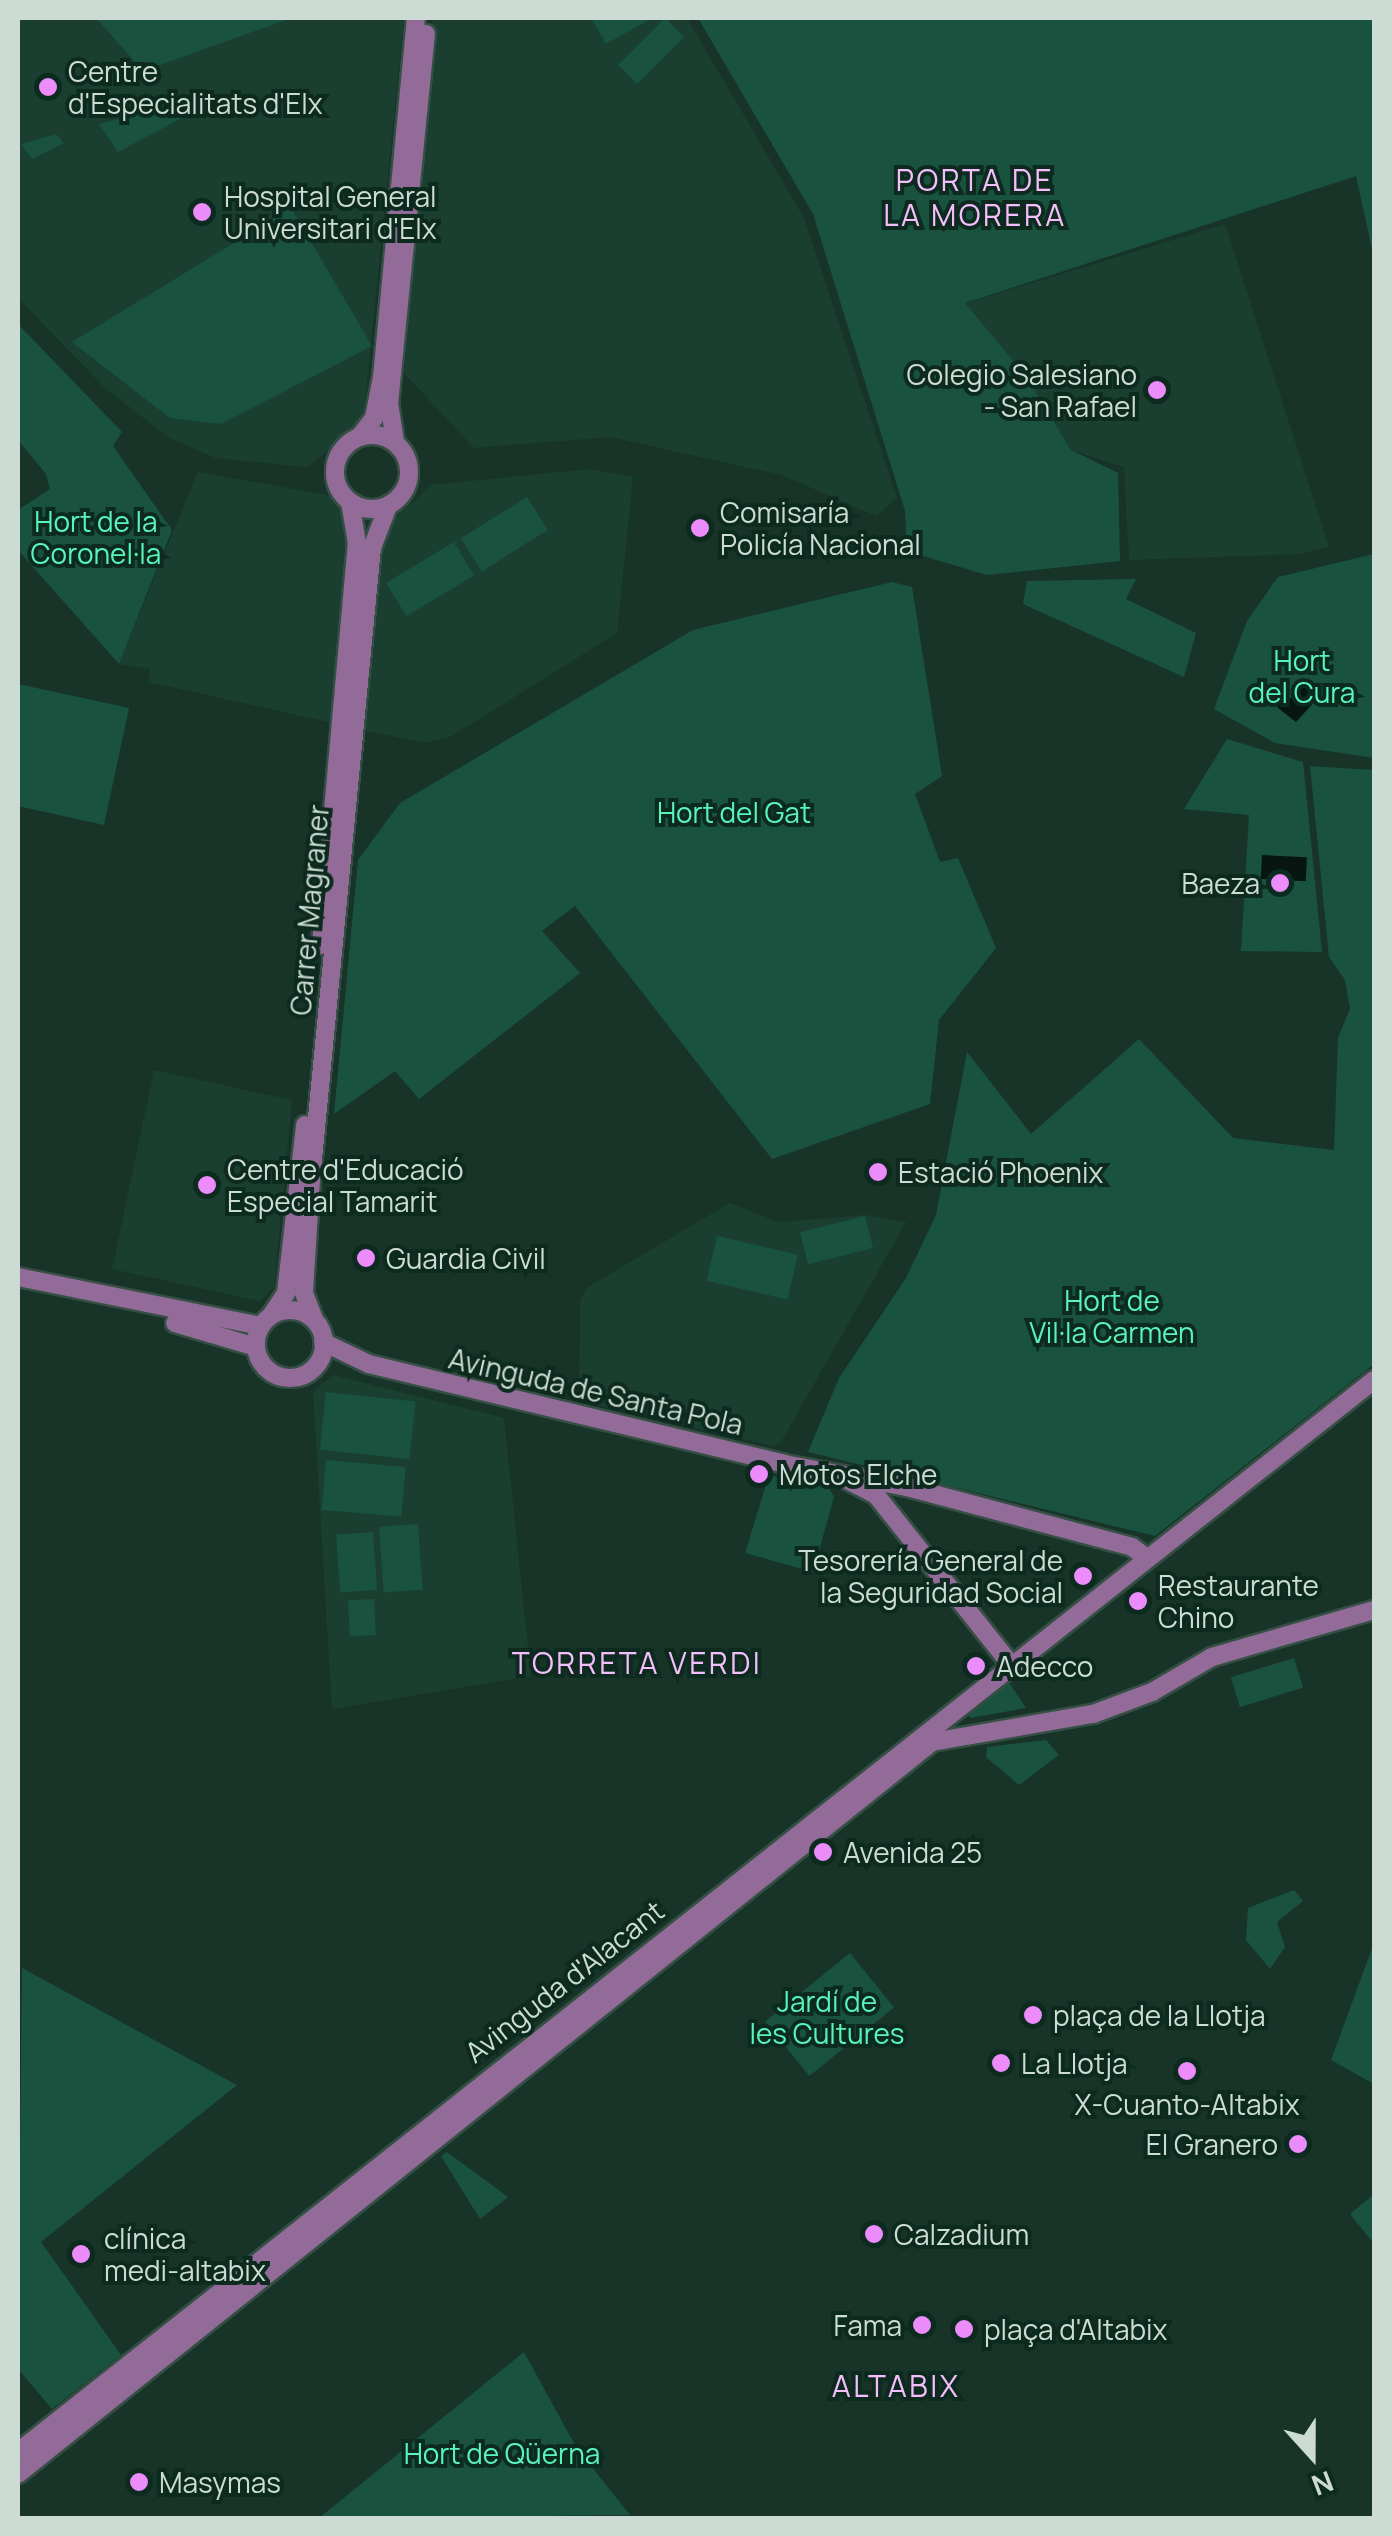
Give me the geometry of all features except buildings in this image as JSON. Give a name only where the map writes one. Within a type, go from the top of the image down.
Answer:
[{"type":"main road","points":[[416,18],[382,377],[374,418],[336,462],[337,484],[350,502],[388,506],[409,480],[406,455],[395,442],[389,404],[428,18]]},
{"type":"main road","points":[[360,436],[395,442]]},
{"type":"main road","name":"Carrer Magraner","points":[[266,1320],[286,1294],[309,1083],[358,543],[350,502]]},
{"type":"main road","name":"Carrer Magraner","points":[[314,1319],[304,1293],[312,1180],[368,585],[388,506]]},
{"type":"main road","points":[[18,1278],[266,1320],[288,1309],[314,1319],[323,1342],[316,1364],[302,1376],[272,1373],[256,1347],[18,1288]]},
{"type":"main road","points":[[256,1347],[266,1320]]},
{"type":"main road","name":"Avinguda de Santa Pola","points":[[323,1342],[369,1364],[810,1469],[866,1486],[886,1508]]},
{"type":"main road","name":"Avinguda de Santa Pola","points":[[316,1364],[369,1364]]},
{"type":"main road","name":"Avinguda d'Alacant","points":[[18,2452],[1374,1380]]},
{"type":"main road","name":"Avinguda de Santa Pola","points":[[810,1469],[907,1486],[1132,1546],[1147,1558]]},
{"type":"main road","points":[[907,1486],[888,1497],[886,1508],[1011,1665]]},
{"type":"main road","name":"Avinguda d'Alacant","points":[[18,2474],[901,1764],[955,1734],[1092,1714],[1152,1692],[1212,1657],[1374,1610]]},
{"type":"shaded area","name":"Hospital General Universitari d'Elx","points":[[18,18],[96,18],[143,71],[292,18],[404,18],[363,422],[307,467],[216,458],[171,439],[106,389],[18,298]]},
{"type":"shaded area","points":[[433,18],[687,18],[804,218],[897,498],[876,516],[782,475],[610,437],[474,448],[404,373]]},
{"type":"shaded area","name":"Colegio Salesiano - San Rafael","points":[[1225,224],[1329,547],[1299,554],[1129,560],[1124,467],[1071,450],[1026,376],[964,304]]},
{"type":"shaded area","points":[[589,469],[633,477],[617,633],[450,737],[426,743],[363,730],[376,545],[391,522],[431,485]]},
{"type":"shaded area","points":[[198,472],[333,496],[349,512],[352,545],[333,723],[149,682],[150,669],[119,664]]},
{"type":"shaded area","points":[[1296,684],[1317,688],[1317,699],[1296,722],[1278,708],[1272,693],[1280,685],[1288,698],[1296,698]]},
{"type":"shaded area","points":[[1262,855],[1307,857],[1306,881],[1261,879]]},
{"type":"shaded area","name":"Centre d'Educació Especial Tamarit","points":[[154,1070],[292,1100],[274,1287],[260,1301],[112,1269]]},
{"type":"shaded area","points":[[730,1203],[779,1222],[866,1215],[906,1222],[781,1442],[773,1446],[579,1401],[580,1301],[588,1287]]},
{"type":"shaded area","points":[[333,1375],[504,1418],[531,1676],[332,1709],[313,1392]]},
{"type":"green space","points":[[96,18],[292,18],[143,71]]},
{"type":"green space","points":[[591,18],[652,18],[606,44]]},
{"type":"green space","points":[[665,18],[684,37],[637,84],[618,65]]},
{"type":"green space","points":[[698,18],[1374,18],[1374,258],[1356,176],[965,303],[1026,376],[1071,450],[1118,473],[1120,561],[987,575],[907,551],[905,511],[813,214]]},
{"type":"green space","points":[[169,107],[180,119],[118,152],[99,124]]},
{"type":"green space","points":[[56,134],[64,143],[32,159],[21,144]]},
{"type":"green space","points":[[291,208],[372,346],[221,424],[170,418],[72,342]]},
{"type":"green space","name":"Hort de la Coronel·la","points":[[18,324],[122,432],[113,446],[172,530],[119,664],[18,550],[18,510],[50,489],[46,474],[18,440]]},
{"type":"green space","points":[[527,497],[548,530],[482,571],[461,538]]},
{"type":"green space","points":[[454,542],[474,575],[406,616],[386,583]]},
{"type":"green space","name":"Hort del Cura","points":[[1374,554],[1374,758],[1275,743],[1214,709],[1247,621],[1278,577]]},
{"type":"green space","points":[[1136,579],[1126,599],[1196,633],[1184,677],[1023,604],[1027,581]]},
{"type":"green space","name":"Hort del Gat","points":[[892,582],[912,587],[942,776],[915,794],[940,862],[958,858],[996,948],[939,1020],[930,1104],[772,1159],[575,906],[542,931],[580,973],[419,1099],[395,1071],[334,1114],[358,860],[400,803],[693,630]]},
{"type":"green space","points":[[18,684],[129,708],[104,825],[18,806]]},
{"type":"green space","name":"Baeza","points":[[1227,739],[1303,762],[1322,952],[1241,951],[1249,815],[1184,809]]},
{"type":"green space","name":"Hort de Vil·la Carmen","points":[[1310,766],[1374,770],[1374,1364],[1155,1536],[808,1452],[839,1378],[906,1278],[936,1215],[967,1052],[1031,1134],[1139,1039],[1233,1138],[1334,1150],[1338,1038],[1350,1009],[1345,980],[1329,957]]},
{"type":"green space","points":[[865,1216],[873,1248],[808,1264],[800,1232]]},
{"type":"green space","points":[[717,1236],[798,1255],[788,1299],[707,1281]]},
{"type":"green space","points":[[326,1392],[416,1401],[409,1459],[320,1450]]},
{"type":"green space","points":[[326,1460],[406,1467],[401,1517],[322,1510]]},
{"type":"green space","points":[[769,1475],[829,1488],[834,1497],[813,1572],[745,1553]]},
{"type":"green space","points":[[418,1524],[423,1590],[384,1593],[379,1527]]},
{"type":"green space","points":[[373,1532],[377,1590],[340,1592],[336,1535]]},
{"type":"green space","points":[[374,1599],[376,1635],[350,1636],[348,1600]]},
{"type":"green space","points":[[1294,1658],[1303,1688],[1240,1707],[1231,1677]]},
{"type":"green space","points":[[1008,1681],[1026,1708],[970,1718],[968,1713]]},
{"type":"green space","points":[[1046,1740],[1059,1755],[1019,1785],[986,1757],[987,1747]]},
{"type":"green space","points":[[1294,1890],[1303,1901],[1277,1922],[1285,1947],[1270,1969],[1246,1940],[1248,1908]]},
{"type":"green space","points":[[1374,1943],[1374,2084],[1331,2060]]},
{"type":"green space","name":"Jardí de les Cultures","points":[[850,1953],[894,2007],[809,2076],[765,2022]]},
{"type":"green space","points":[[22,1968],[237,2085],[41,2242],[121,2355],[52,2409],[18,2369]]},
{"type":"green space","points":[[447,2152],[508,2197],[480,2219],[441,2156]]},
{"type":"green space","points":[[1374,2194],[1374,2244],[1350,2214]]},
{"type":"green space","name":"Hort de Qüerna","points":[[524,2352],[576,2447],[630,2515],[319,2518]]},
{"type":"place","name":"Centre d'Especialitats d'Elx","points":[[48,87]]},
{"type":"place","name":"Hospital General Universitari d'Elx","points":[[202,212]]},
{"type":"place","name":"Colegio Salesiano - San Rafael","points":[[1157,390]]},
{"type":"place","name":"Comisaría Policía Nacional","points":[[700,528]]},
{"type":"place","name":"Baeza","points":[[1280,883]]},
{"type":"place","name":"Estació Phoenix","points":[[878,1172]]},
{"type":"place","name":"Centre d'Educació Especial Tamarit","points":[[207,1185]]},
{"type":"place","name":"Guardia Civil","points":[[366,1258]]},
{"type":"place","name":"Motos Elche","points":[[759,1474]]},
{"type":"place","name":"Tesorería General de la Seguridad Social","points":[[1083,1576]]},
{"type":"place","name":"Restaurante Chino","points":[[1138,1601]]},
{"type":"place","name":"Adecco","points":[[976,1666]]},
{"type":"place","name":"Avenida 25","points":[[823,1852]]},
{"type":"place","name":"plaça de la Llotja","points":[[1033,2015]]},
{"type":"place","name":"La Llotja","points":[[1001,2063]]},
{"type":"place","name":"X-Cuanto-Altabix","points":[[1187,2071]]},
{"type":"place","name":"El Granero","points":[[1298,2144]]},
{"type":"place","name":"Calzadium","points":[[874,2234]]},
{"type":"place","name":"clínica medi-altabix","points":[[81,2254]]},
{"type":"place","name":"Fama","points":[[922,2325]]},
{"type":"place","name":"plaça d'Altabix","points":[[964,2329]]},
{"type":"place","name":"Masymas","points":[[139,2482]]},
{"type":"district","name":"PORTA DE LA MORERA","points":[[975,197]]},
{"type":"district","name":"TORRETA VERDI","points":[[637,1663]]},
{"type":"district","name":"ALTABIX","points":[[896,2386]]}]
